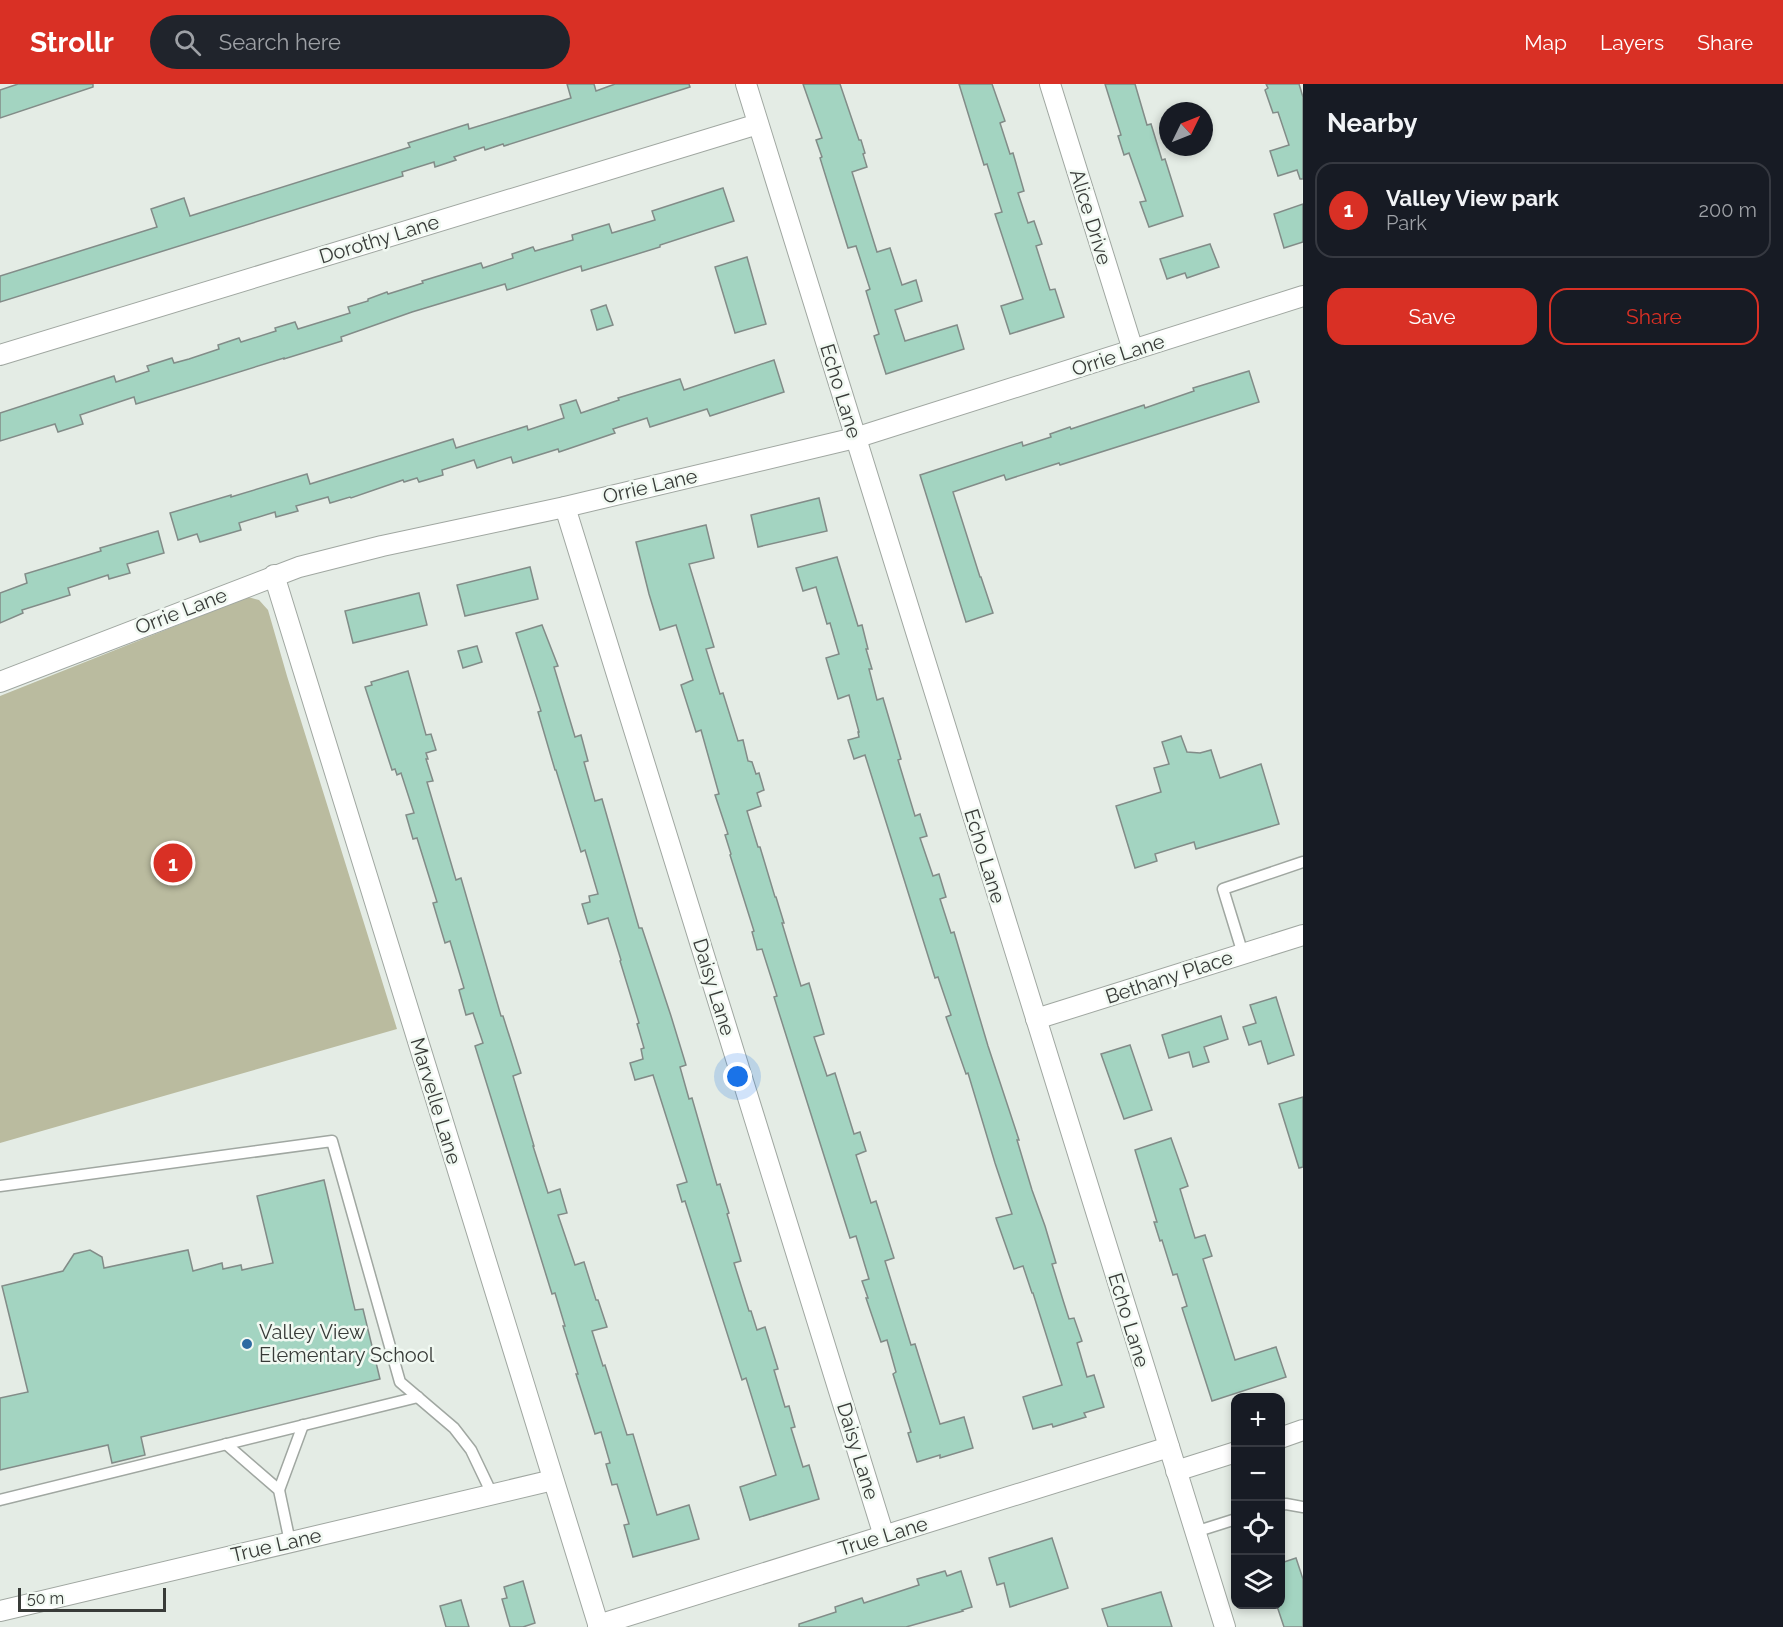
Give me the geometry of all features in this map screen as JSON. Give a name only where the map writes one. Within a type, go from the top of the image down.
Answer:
[{"type":"street","name":"Echo Lane","points":[[746,84],[1224,1627]]},
{"type":"street","name":"Alice Drive","points":[[1050,84],[1132,350]]},
{"type":"street","name":"Dorothy Lane","points":[[0,355],[758,123]]},
{"type":"street","name":"Orrie Lane","points":[[0,682],[299,567],[855,438],[1303,296]]},
{"type":"street","name":"Daisy Lane","points":[[565,507],[884,1536]]},
{"type":"street","name":"Marvelle Lane","points":[[274,575],[598,1626]]},
{"type":"street","name":"Bethany Place","points":[[1036,1020],[1303,935]]},
{"type":"street","points":[[1285,1436],[1303,1430]]},
{"type":"street","name":"True Lane","points":[[598,1626],[1169,1447]]},
{"type":"street","points":[[1176,1471],[1231,1454]]},
{"type":"street","name":"True Lane","points":[[0,1611],[553,1480]]},
{"type":"lane","points":[[1243,954],[1223,889],[1303,862]]},
{"type":"lane","points":[[0,1186],[332,1141],[400,1383],[453,1428],[471,1450],[492,1494]]},
{"type":"lane","points":[[0,1500],[418,1397]]},
{"type":"lane","points":[[290,1542],[279,1490],[303,1425]]},
{"type":"lane","points":[[226,1444],[279,1490]]},
{"type":"lane","points":[[1285,1504],[1303,1507]]},
{"type":"lane","points":[[1195,1532],[1231,1521]]},
{"type":"green space","points":[[248,597],[259,600],[268,610],[397,1029],[0,1143],[0,696]]},
{"type":"building","points":[[18,84],[93,84],[93,87],[0,118],[0,90]]},
{"type":"building","points":[[567,84],[594,84],[596,91],[615,84],[689,84],[690,87],[504,146],[503,144],[485,150],[484,147],[454,157],[456,160],[435,167],[434,162],[402,172],[403,176],[0,302],[0,276],[157,227],[151,209],[184,198],[190,216],[410,147],[408,143],[468,124],[469,129],[571,98]]},
{"type":"building","points":[[803,84],[840,84],[865,153],[863,154],[867,167],[852,172],[877,252],[890,248],[902,285],[916,280],[922,301],[895,310],[905,341],[957,325],[964,349],[886,374],[874,336],[879,334],[866,291],[870,289],[856,246],[848,248],[820,158],[822,157],[816,140],[822,138]]},
{"type":"building","points":[[959,84],[992,84],[1005,121],[1000,123],[1010,154],[1013,153],[1024,191],[1018,193],[1028,223],[1034,221],[1042,244],[1036,246],[1050,290],[1055,289],[1064,317],[1010,334],[1001,306],[1023,299],[995,214],[1002,212],[987,164],[984,165]]},
{"type":"building","points":[[1105,84],[1135,84],[1147,125],[1151,124],[1159,156],[1162,160],[1165,159],[1183,216],[1149,227],[1140,202],[1146,201],[1129,153],[1124,155],[1118,136],[1121,135]]},
{"type":"building","points":[[1266,84],[1299,84],[1303,97],[1303,179],[1300,179],[1297,170],[1278,176],[1270,151],[1289,145],[1278,112],[1273,113],[1265,90],[1268,88]]},
{"type":"building","points":[[723,188],[734,221],[660,245],[660,247],[582,271],[581,266],[507,290],[505,284],[412,312],[341,337],[342,341],[284,359],[136,404],[134,397],[80,415],[83,424],[58,432],[55,424],[0,441],[0,413],[114,376],[116,382],[149,371],[147,366],[172,358],[174,363],[189,359],[219,349],[218,345],[239,338],[241,342],[276,331],[275,328],[295,322],[298,329],[350,313],[348,307],[387,292],[388,294],[481,263],[483,268],[513,258],[512,254],[533,247],[535,251],[573,240],[572,235],[609,224],[612,233],[655,220],[652,211]]},
{"type":"building","points":[[1303,204],[1303,242],[1284,248],[1274,214]]},
{"type":"building","points":[[1210,244],[1219,267],[1187,278],[1185,273],[1167,279],[1160,259]]},
{"type":"building","points":[[747,257],[766,324],[735,333],[715,267]]},
{"type":"building","points":[[606,305],[613,325],[597,330],[591,310]]},
{"type":"building","points":[[774,360],[784,392],[710,416],[707,409],[650,427],[647,418],[613,429],[615,433],[559,452],[558,449],[513,463],[511,457],[477,468],[474,460],[442,470],[443,475],[419,482],[417,478],[404,482],[403,480],[351,498],[330,503],[328,497],[296,506],[298,511],[276,517],[275,512],[239,523],[241,530],[200,542],[197,534],[178,540],[170,513],[307,474],[310,484],[453,439],[456,448],[527,426],[528,430],[564,418],[560,405],[576,400],[581,413],[619,400],[618,398],[680,379],[684,390]]},
{"type":"building","points":[[1249,371],[1259,402],[1060,465],[1059,463],[1006,480],[1004,475],[953,492],[993,613],[966,622],[920,475],[1022,442],[1023,446],[1051,437],[1050,434],[1070,427],[1071,429],[1144,405],[1145,408],[1194,391],[1193,388]]},
{"type":"building","points":[[819,498],[827,531],[758,547],[751,515]]},
{"type":"building","points":[[706,525],[714,558],[689,564],[714,647],[706,649],[720,694],[723,693],[738,741],[743,740],[748,761],[752,762],[756,774],[759,773],[764,790],[757,793],[761,806],[747,811],[776,897],[801,986],[809,983],[824,1034],[814,1037],[827,1076],[835,1073],[854,1134],[860,1132],[866,1151],[856,1155],[871,1203],[876,1201],[894,1258],[885,1261],[911,1345],[915,1344],[940,1424],[964,1417],[973,1448],[940,1458],[940,1455],[917,1462],[908,1433],[911,1432],[893,1374],[896,1372],[887,1340],[881,1342],[866,1298],[868,1298],[862,1281],[869,1279],[856,1236],[850,1238],[774,997],[777,996],[762,949],[757,950],[752,932],[754,931],[730,855],[725,835],[728,834],[715,795],[719,794],[701,730],[696,732],[681,685],[693,680],[676,625],[660,630],[649,594],[636,542]]},
{"type":"building","points":[[158,531],[164,553],[127,564],[130,573],[109,579],[108,575],[68,588],[70,595],[22,610],[23,613],[0,623],[0,593],[27,583],[25,574]]},
{"type":"building","points":[[837,557],[858,626],[862,625],[877,700],[883,698],[915,816],[920,814],[927,836],[920,838],[933,876],[939,874],[946,897],[940,899],[951,933],[954,932],[1019,1140],[1017,1140],[1056,1263],[1052,1264],[1063,1300],[1069,1319],[1074,1318],[1082,1341],[1077,1343],[1087,1377],[1094,1375],[1104,1407],[1084,1413],[1086,1417],[1053,1427],[1052,1424],[1033,1429],[1023,1397],[1062,1385],[1023,1266],[1014,1269],[996,1218],[1012,1214],[968,1073],[966,1074],[946,1017],[951,1015],[938,977],[935,978],[865,755],[854,759],[848,740],[859,737],[859,732],[849,695],[838,699],[826,658],[839,654],[830,623],[827,624],[816,587],[803,591],[796,568]]},
{"type":"building","points":[[530,567],[538,599],[465,616],[457,585]]},
{"type":"building","points":[[419,593],[427,625],[353,643],[345,611]]},
{"type":"building","points":[[542,625],[558,666],[554,667],[575,737],[581,735],[588,761],[584,762],[595,801],[602,799],[639,928],[642,928],[686,1065],[680,1067],[689,1099],[692,1098],[717,1185],[720,1184],[729,1213],[727,1214],[741,1261],[734,1263],[749,1311],[751,1311],[757,1330],[765,1327],[778,1369],[774,1370],[785,1407],[789,1406],[795,1427],[791,1428],[803,1467],[809,1465],[819,1499],[750,1520],[740,1487],[776,1475],[746,1378],[742,1380],[685,1201],[682,1202],[677,1185],[687,1182],[653,1075],[635,1080],[630,1063],[643,1059],[641,1049],[644,1048],[637,1024],[639,1023],[608,918],[588,924],[582,904],[590,902],[589,896],[598,894],[585,850],[581,852],[555,770],[538,712],[541,711],[516,633]]},
{"type":"building","points":[[477,646],[482,662],[463,668],[458,651]]},
{"type":"building","points":[[408,671],[426,735],[431,734],[436,750],[426,753],[433,781],[427,782],[456,880],[461,878],[501,1016],[503,1016],[521,1073],[513,1076],[533,1146],[548,1193],[560,1189],[567,1213],[558,1215],[575,1265],[584,1262],[607,1327],[592,1331],[603,1366],[605,1365],[627,1435],[633,1434],[657,1515],[689,1505],[699,1539],[633,1557],[624,1525],[629,1524],[617,1484],[612,1485],[606,1464],[610,1463],[601,1432],[595,1434],[576,1374],[578,1374],[555,1293],[552,1294],[475,1046],[483,1043],[473,1013],[466,1015],[459,990],[464,988],[450,941],[445,943],[433,903],[437,902],[417,838],[413,839],[406,815],[414,813],[401,773],[397,775],[395,769],[392,770],[365,687],[372,685],[371,682]]},
{"type":"building","points":[[1181,736],[1187,752],[1200,753],[1211,750],[1220,778],[1261,764],[1279,824],[1196,849],[1194,842],[1155,854],[1157,861],[1135,868],[1116,806],[1161,792],[1154,768],[1169,764],[1162,742]]},
{"type":"building","points":[[1276,997],[1294,1055],[1268,1064],[1261,1041],[1249,1045],[1243,1027],[1256,1023],[1250,1005]]},
{"type":"building","points":[[1221,1016],[1228,1039],[1204,1047],[1209,1062],[1193,1067],[1189,1052],[1169,1058],[1162,1035]]},
{"type":"building","points":[[1130,1045],[1152,1110],[1124,1119],[1101,1054]]},
{"type":"building","points":[[1303,1097],[1303,1167],[1299,1168],[1279,1104]]},
{"type":"building","points":[[1171,1138],[1188,1186],[1180,1189],[1195,1238],[1205,1235],[1212,1256],[1203,1259],[1235,1360],[1276,1347],[1286,1377],[1212,1401],[1182,1308],[1187,1306],[1177,1274],[1173,1275],[1162,1240],[1160,1241],[1154,1222],[1157,1222],[1135,1150]]},
{"type":"building","points":[[324,1180],[355,1310],[363,1309],[380,1379],[141,1437],[145,1455],[112,1463],[108,1445],[0,1470],[0,1398],[28,1392],[2,1286],[63,1271],[74,1254],[90,1250],[102,1257],[104,1268],[188,1250],[193,1271],[222,1263],[223,1269],[241,1265],[242,1270],[273,1263],[257,1196]]},
{"type":"building","points":[[1052,1538],[1068,1588],[1010,1607],[1004,1583],[997,1585],[989,1558]]},
{"type":"building","points":[[1296,1558],[1303,1579],[1303,1627],[1284,1627],[1278,1609],[1285,1609],[1285,1562]]},
{"type":"building","points":[[945,1571],[947,1576],[961,1571],[972,1607],[906,1627],[799,1627],[799,1624],[836,1612],[835,1607],[862,1598],[864,1603],[919,1585],[917,1579]]},
{"type":"building","points":[[523,1581],[535,1623],[523,1627],[510,1627],[502,1599],[507,1598],[504,1587]]},
{"type":"building","points":[[1161,1592],[1172,1627],[1108,1627],[1102,1609]]},
{"type":"building","points":[[461,1600],[469,1627],[446,1627],[440,1606]]},
{"type":"place","name":"Valley View park","points":[[173,863]]},
{"type":"place","name":"Valley View Elementary School","points":[[247,1344]]}]
